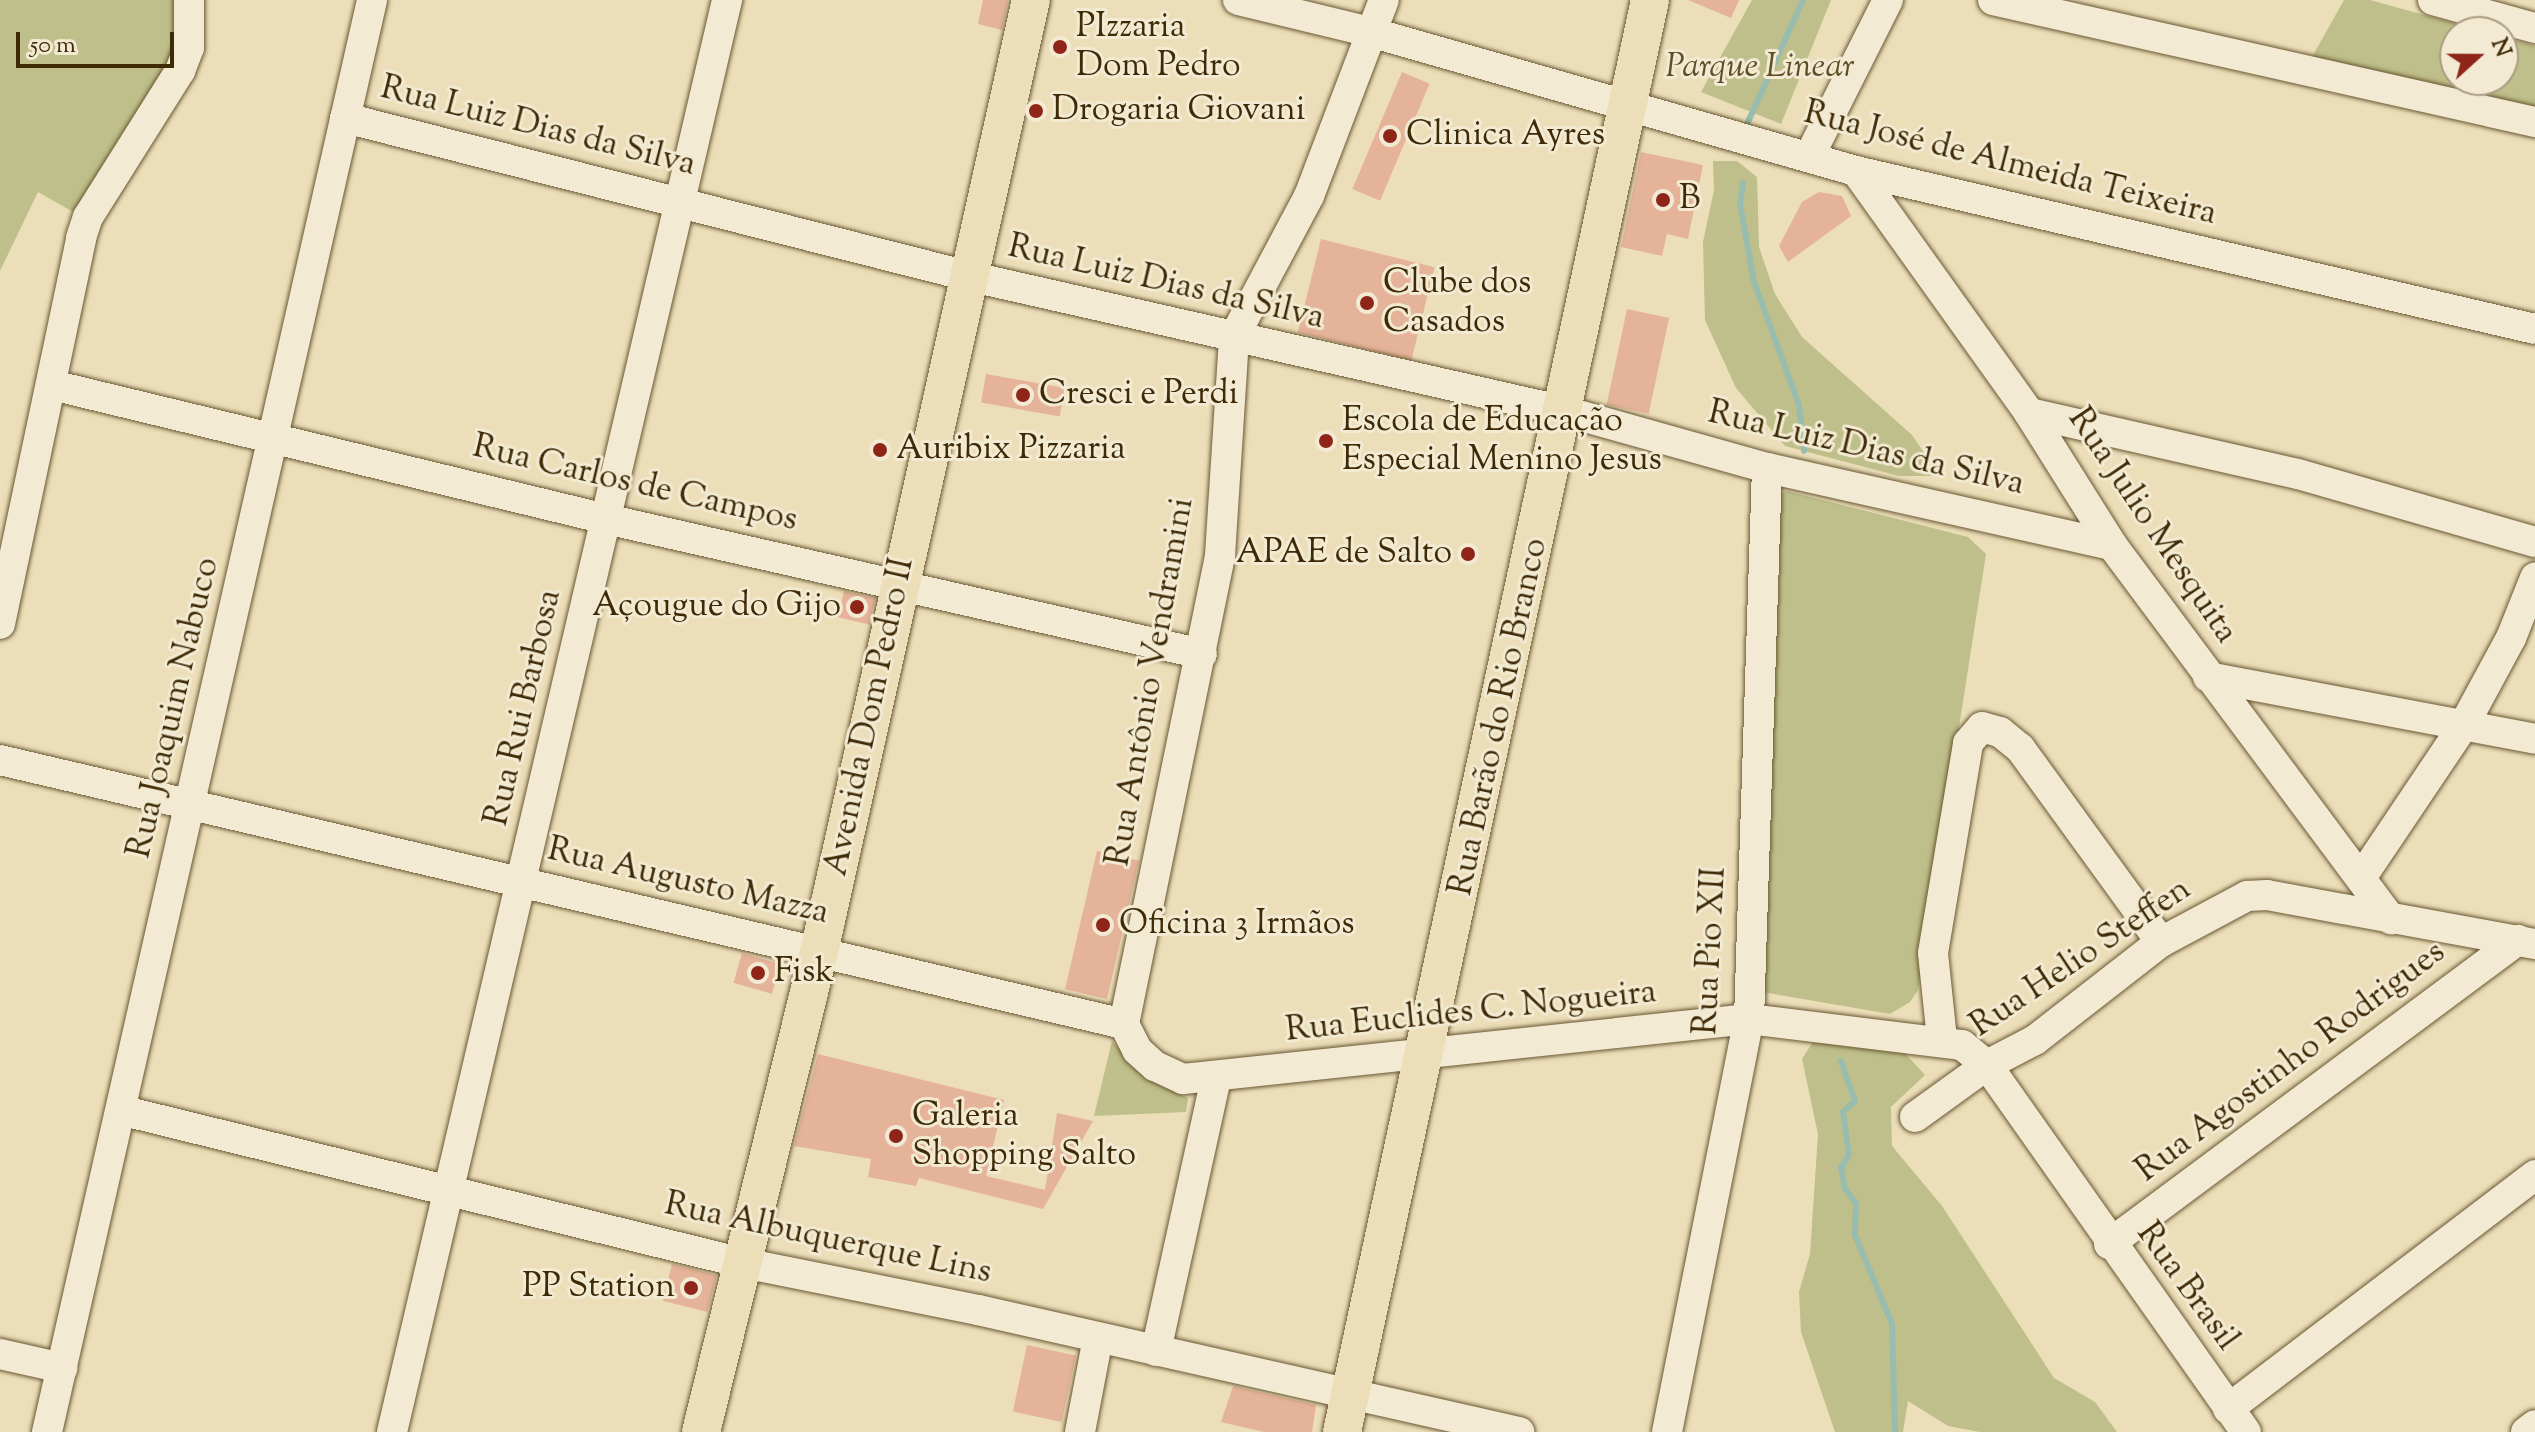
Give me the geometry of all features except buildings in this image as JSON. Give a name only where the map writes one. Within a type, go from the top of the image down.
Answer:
[{"type":"main road","name":"Avenida Dom Pedro II","points":[[701,1432],[819,952],[898,581],[1031,0]]},
{"type":"main road","name":"Rua Barão do Rio Branco","points":[[1342,1432],[1427,1054],[1564,411],[1624,105],[1650,0]]},
{"type":"street","points":[[0,624],[88,217],[180,71],[189,48],[189,0]]},
{"type":"street","name":"Rua Joaquim Nabuco","points":[[47,1432],[124,1111],[190,804],[276,439],[372,0]]},
{"type":"street","name":"Rua Rui Barbosa","points":[[392,1432],[524,883],[727,0]]},
{"type":"street","name":"Rua José de Almeida Teixeira","points":[[1238,0],[1370,32],[1810,155],[1856,171],[2535,329]]},
{"type":"street","name":"Rua Antônio Vendramini","points":[[1124,1024],[1220,555],[1234,337],[1309,196],[1384,0]]},
{"type":"street","points":[[1810,155],[1888,0]]},
{"type":"street","points":[[1993,0],[2535,122]]},
{"type":"street","points":[[2433,0],[2535,28]]},
{"type":"street","name":"Rua Luiz Dias da Silva","points":[[345,118],[968,276],[1564,411],[1767,468],[2112,545]]},
{"type":"street","name":"Rua Julio Mesquita","points":[[1856,171],[2029,413],[2112,545],[2391,919]]},
{"type":"street","name":"Rua Carlos de Campos","points":[[52,385],[606,519],[898,581],[1202,654]]},
{"type":"street","points":[[2029,413],[2298,474],[2535,542]]},
{"type":"street","name":"Rua Pio XII","points":[[1667,1432],[1749,1019],[1767,468]]},
{"type":"street","points":[[2361,878],[2465,723],[2511,638],[2535,578]]},
{"type":"street","points":[[2208,677],[2465,723],[2535,739]]},
{"type":"street","points":[[1942,1039],[1933,953],[1968,743],[1982,727],[2000,732],[2020,748],[2161,942]]},
{"type":"street","name":"Rua Augusto Mazza","points":[[0,760],[1124,1024]]},
{"type":"street","name":"Rua Helio Steffen","points":[[1915,1117],[1987,1065],[2035,1040],[2161,942],[2247,896],[2267,895],[2526,942]]},
{"type":"street","name":"Rua Agostinho Rodrigues","points":[[2109,1244],[2526,942]]},
{"type":"street","name":"Rua Euclides C. Nogueira","points":[[1124,1024],[1137,1050],[1155,1066],[1183,1079],[1216,1079],[1749,1019],[1942,1039],[1962,1045],[1987,1065]]},
{"type":"street","name":"Rua Brasil","points":[[1987,1065],[2109,1244],[2237,1420]]},
{"type":"street","points":[[1156,1351],[1216,1079]]},
{"type":"street","name":"Rua Albuquerque Lins","points":[[124,1111],[743,1263],[1519,1432]]},
{"type":"street","points":[[2237,1420],[2535,1175]]},
{"type":"street","points":[[1080,1432],[1098,1338]]},
{"type":"street","points":[[0,1354],[62,1368]]},
{"type":"street","points":[[2526,1432],[2535,1425]]},
{"type":"green space","points":[[0,0],[177,0],[174,70],[77,214],[38,192],[0,271]]},
{"type":"green space","name":"Parque Linear","points":[[1752,0],[1831,0],[1781,124],[1701,92]]},
{"type":"green space","points":[[2344,0],[2370,0],[2439,19],[2439,87],[2312,57]]},
{"type":"green space","points":[[2519,42],[2535,46],[2535,110],[2476,96],[2519,96]]},
{"type":"green space","points":[[1713,161],[1737,161],[1757,177],[1759,247],[1775,294],[1802,337],[1912,435],[1940,476],[1899,476],[1785,446],[1736,388],[1705,320],[1703,242],[1714,190]]},
{"type":"green space","points":[[1787,491],[1968,537],[1986,554],[1918,990],[1910,1002],[1890,1014],[1762,992],[1775,496]]},
{"type":"green space","points":[[1814,1040],[1904,1052],[1925,1075],[1891,1107],[1892,1146],[1942,1206],[2054,1378],[2095,1402],[2117,1432],[1980,1432],[1948,1426],[1908,1401],[1903,1432],[1835,1432],[1801,1332],[1799,1292],[1810,1254],[1818,1134],[1802,1059]]},
{"type":"green space","points":[[1112,1041],[1145,1078],[1188,1098],[1186,1112],[1094,1116]]},
{"type":"waterway","points":[[1748,122],[1803,0]]},
{"type":"waterway","points":[[1743,183],[1740,204],[1754,282],[1799,405],[1804,451]]},
{"type":"waterway","points":[[1841,1061],[1855,1101],[1843,1112],[1849,1155],[1841,1168],[1845,1189],[1856,1203],[1855,1235],[1892,1324],[1895,1432]]},
{"type":"place","name":"PIzzaria Dom Pedro","points":[[1060,47]]},
{"type":"place","name":"Drogaria Giovani","points":[[1036,111]]},
{"type":"place","name":"Clinica Ayres","points":[[1390,136]]},
{"type":"place","name":"B","points":[[1663,200]]},
{"type":"place","name":"Clube dos Casados","points":[[1367,303]]},
{"type":"place","name":"Cresci e Perdi","points":[[1023,395]]},
{"type":"place","name":"Escola de Educação Especial Menino Jesus","points":[[1326,441]]},
{"type":"place","name":"Auribix Pizzaria","points":[[880,450]]},
{"type":"place","name":"APAE de Salto","points":[[1468,554]]},
{"type":"place","name":"Açougue do Gijo","points":[[857,607]]},
{"type":"place","name":"Oficina 3 Irmãos","points":[[1103,925]]},
{"type":"place","name":"Fisk","points":[[758,973]]},
{"type":"place","name":"Galeria Shopping Salto","points":[[896,1136]]},
{"type":"place","name":"PP Station","points":[[691,1288]]}]
